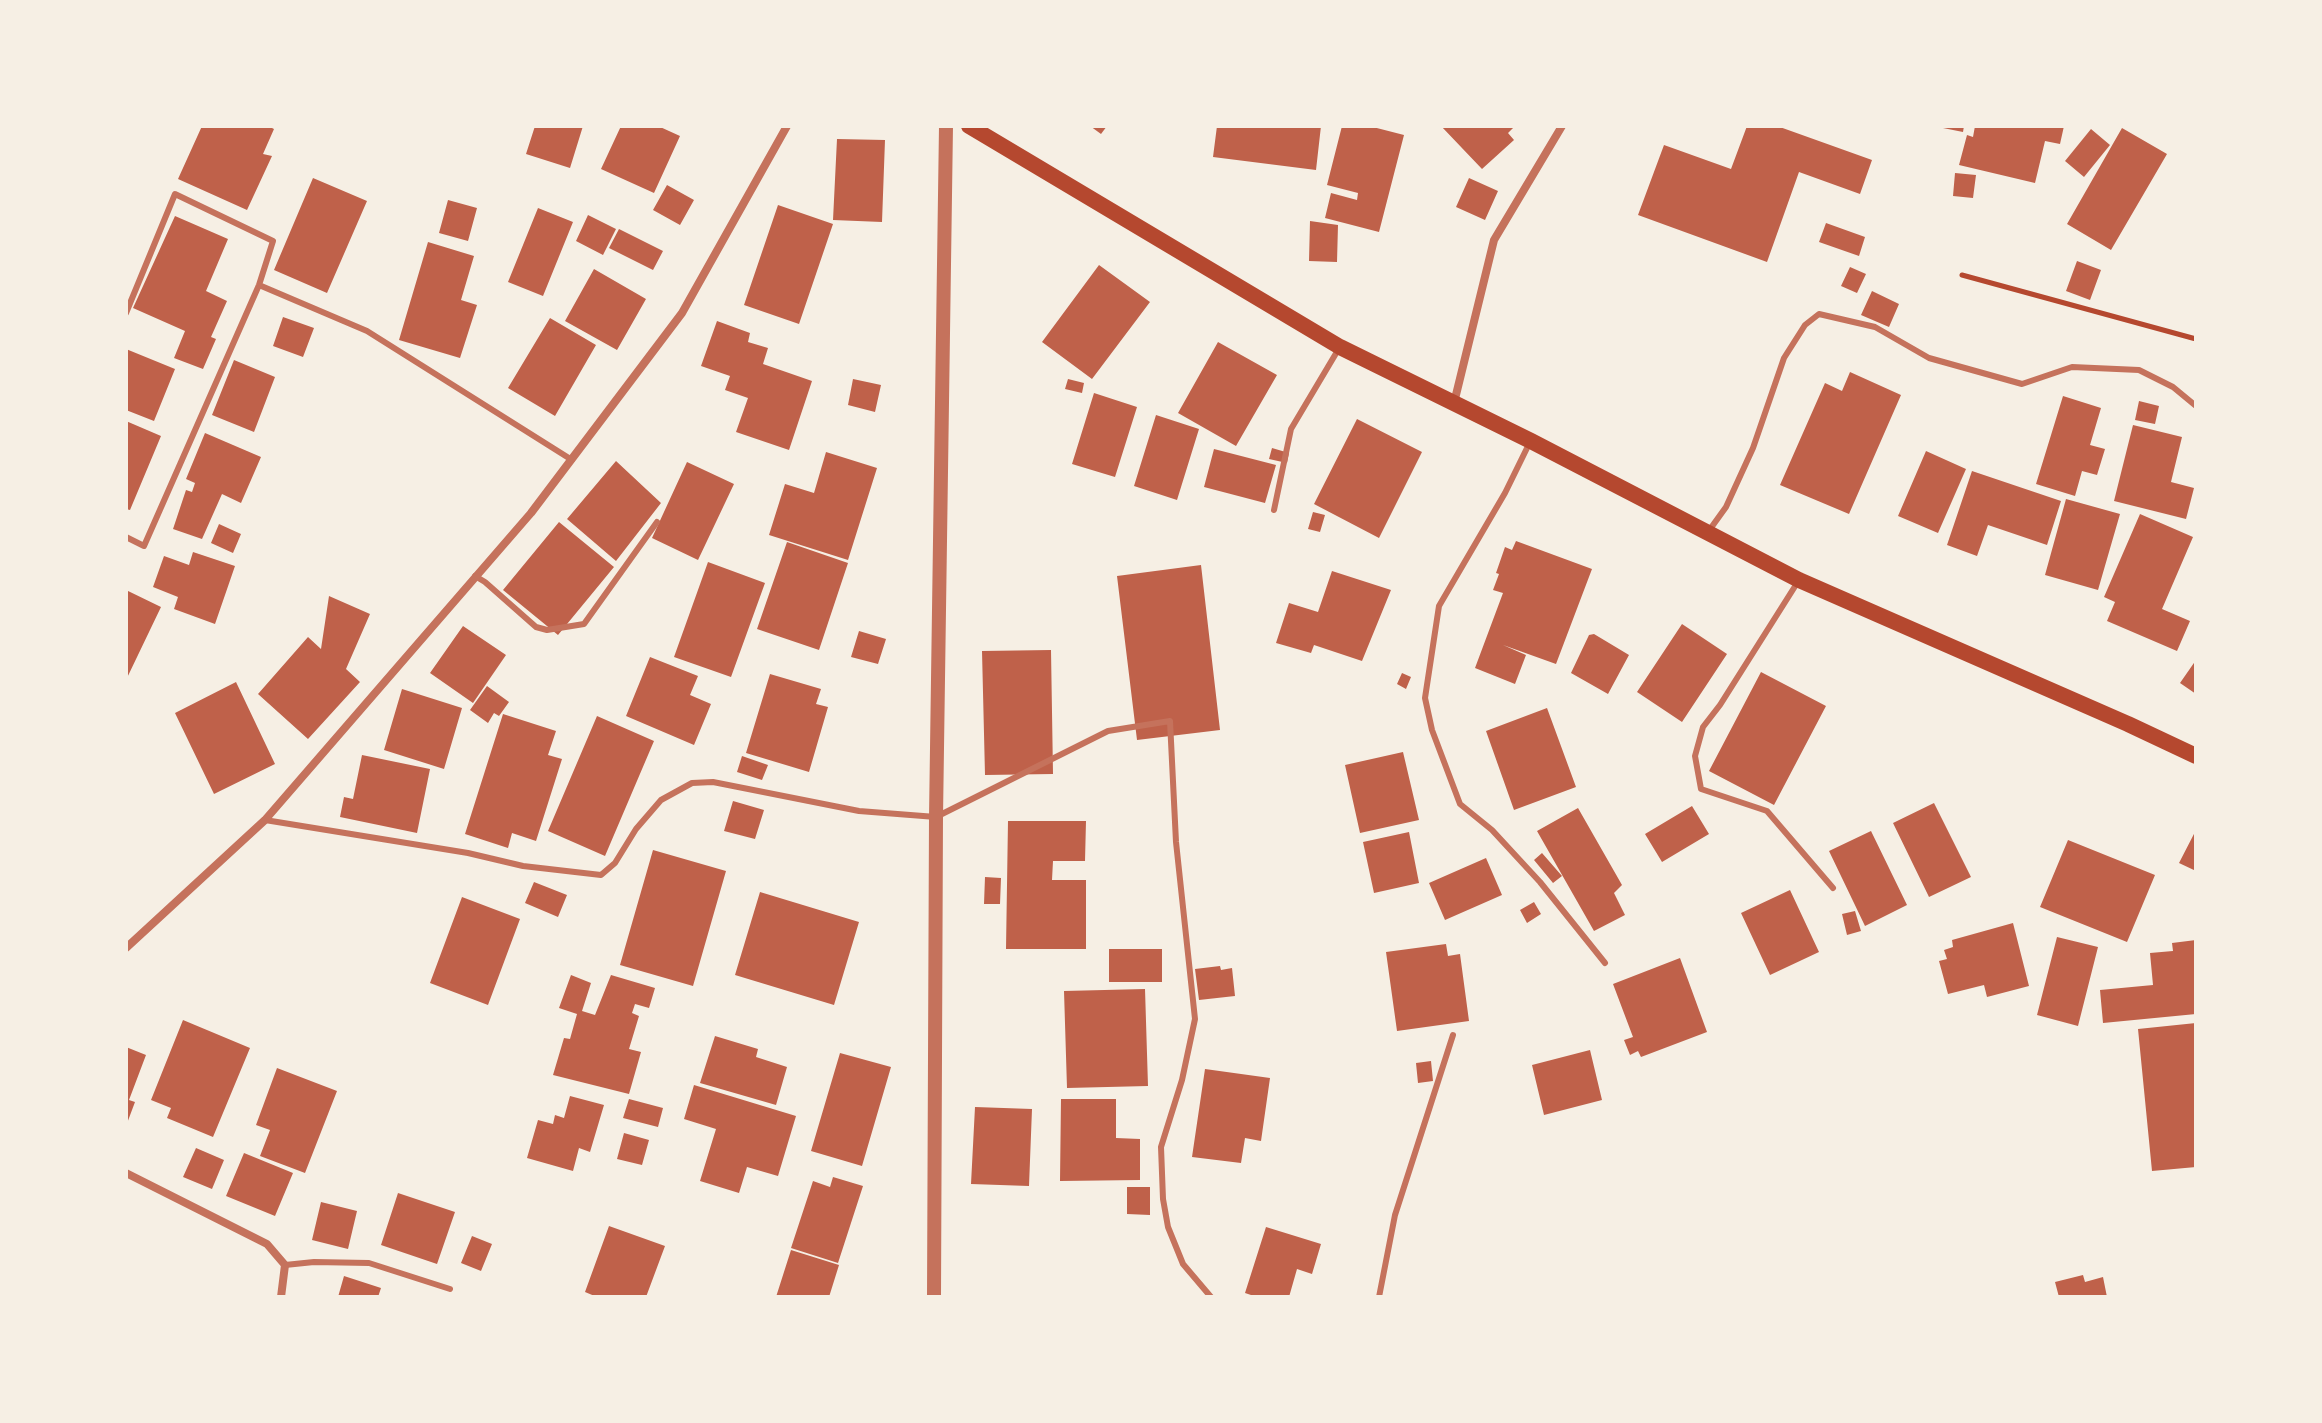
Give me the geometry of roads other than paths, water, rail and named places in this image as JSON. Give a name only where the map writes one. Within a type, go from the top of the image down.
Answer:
[{"type":"main road","points":[[969,126],[1340,347],[1531,441],[1799,580],[2196,756]]},
{"type":"street","points":[[126,948],[265,820],[531,513],[682,313],[787,126]]},
{"type":"street","points":[[934,1297],[936,817],[946,126]]},
{"type":"street","points":[[1454,404],[1494,240],[1562,126]]},
{"type":"street","points":[[126,1173],[267,1244],[285,1265],[281,1297]]},
{"type":"lane","points":[[126,313],[175,194],[273,241],[259,285],[144,546],[126,537]]},
{"type":"lane","points":[[259,285],[367,331],[572,460]]},
{"type":"lane","points":[[1707,534],[1726,507],[1753,448],[1784,358],[1805,325],[1819,314],[1875,327],[1929,358],[2022,384],[2072,367],[2139,370],[2173,387],[2196,406]]},
{"type":"lane","points":[[1274,510],[1291,429],[1340,347]]},
{"type":"lane","points":[[1531,441],[1505,493],[1439,606],[1425,698],[1432,730],[1460,804],[1492,830],[1605,963]]},
{"type":"lane","points":[[475,576],[536,627],[547,630],[584,624],[657,522]]},
{"type":"lane","points":[[1799,580],[1703,727],[1695,756],[1701,789],[1767,811],[1833,888]]},
{"type":"lane","points":[[265,820],[468,853],[523,866],[601,875],[615,863],[636,829],[661,800],[692,783],[713,782],[859,811],[936,817],[1108,731],[1170,721],[1176,842],[1195,1019],[1182,1080],[1161,1147],[1163,1199],[1168,1227],[1183,1264],[1211,1297]]},
{"type":"lane","points":[[1379,1297],[1395,1215],[1453,1035]]},
{"type":"lane","points":[[285,1265],[369,1263],[450,1289]]}]
